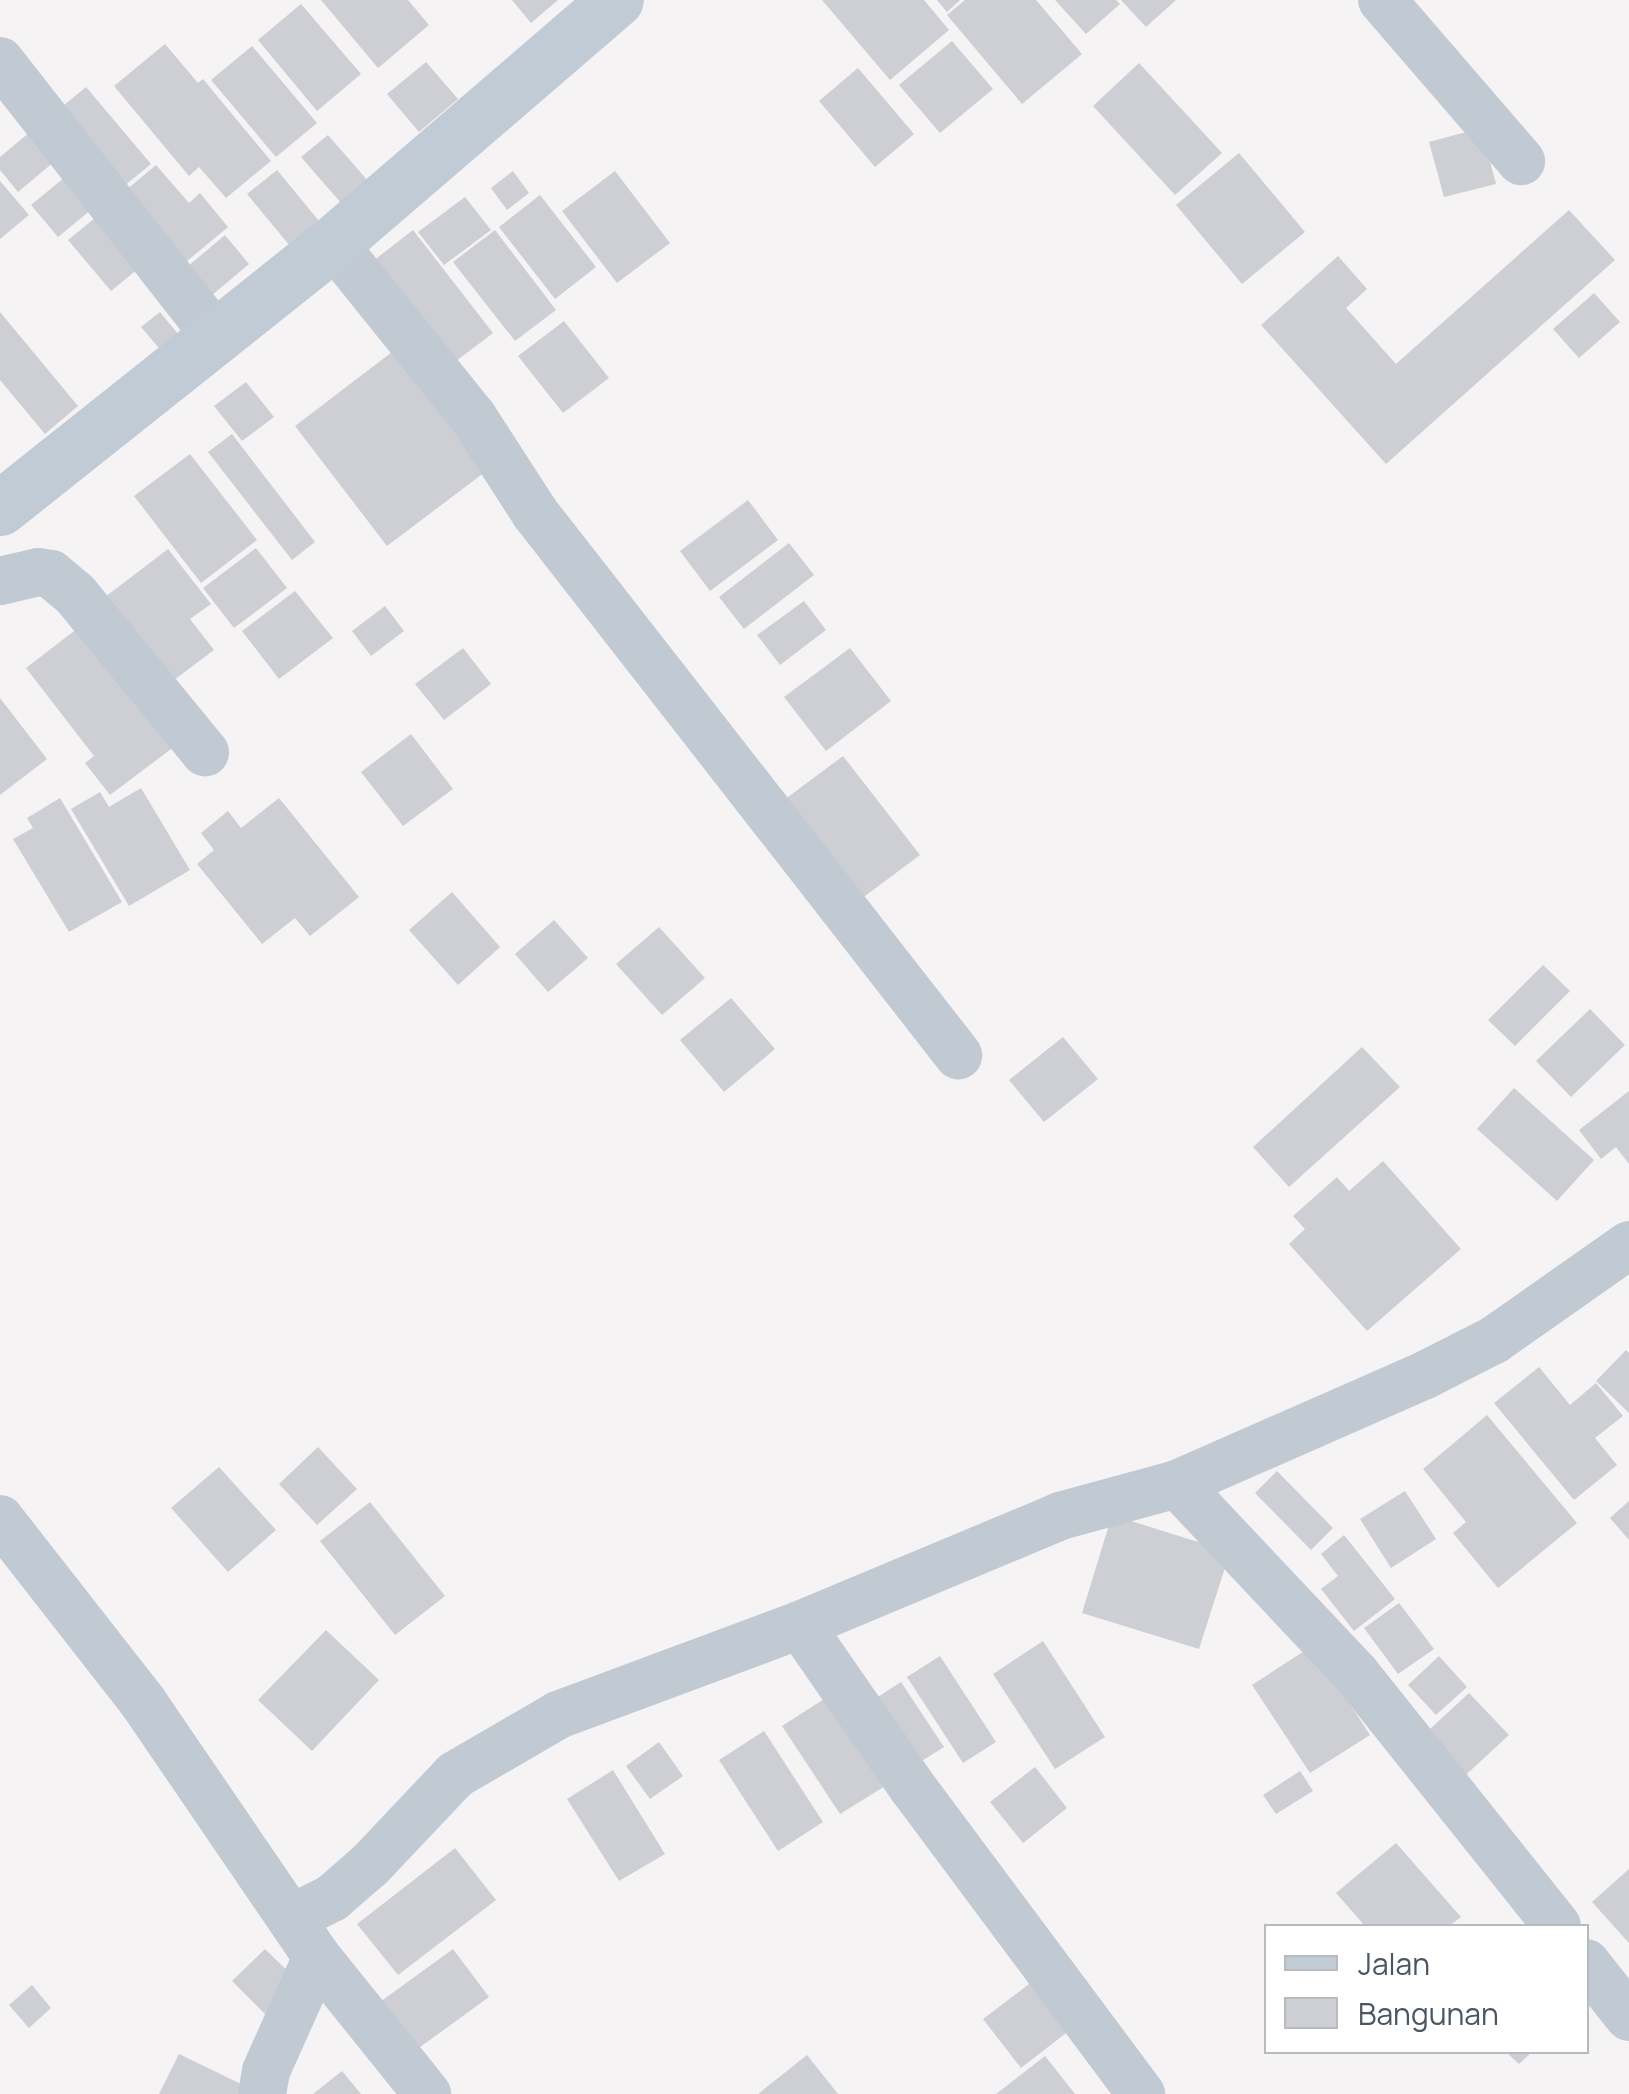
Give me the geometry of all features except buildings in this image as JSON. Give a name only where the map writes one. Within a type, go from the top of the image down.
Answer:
[{"type":"street","points":[[4,495],[333,242],[616,0]]},
{"type":"street","points":[[1382,0],[1520,162]]},
{"type":"street","points":[[0,61],[215,336]]},
{"type":"street","points":[[333,242],[473,417],[535,513],[958,1055]]},
{"type":"street","points":[[0,582],[38,572],[51,574],[75,594],[205,752]]},
{"type":"street","points":[[262,2094],[304,1938],[332,1898],[370,1865],[426,1801],[486,1756],[558,1715],[800,1626],[1060,1516],[1176,1484],[1494,1340],[1629,1245]]},
{"type":"street","points":[[1176,1484],[1356,1674],[1555,1924]]},
{"type":"street","points":[[0,1519],[142,1702],[304,1938],[427,2094]]},
{"type":"street","points":[[800,1626],[1042,1966],[1141,2094]]},
{"type":"street","points":[[1589,1967],[1629,2017]]}]
